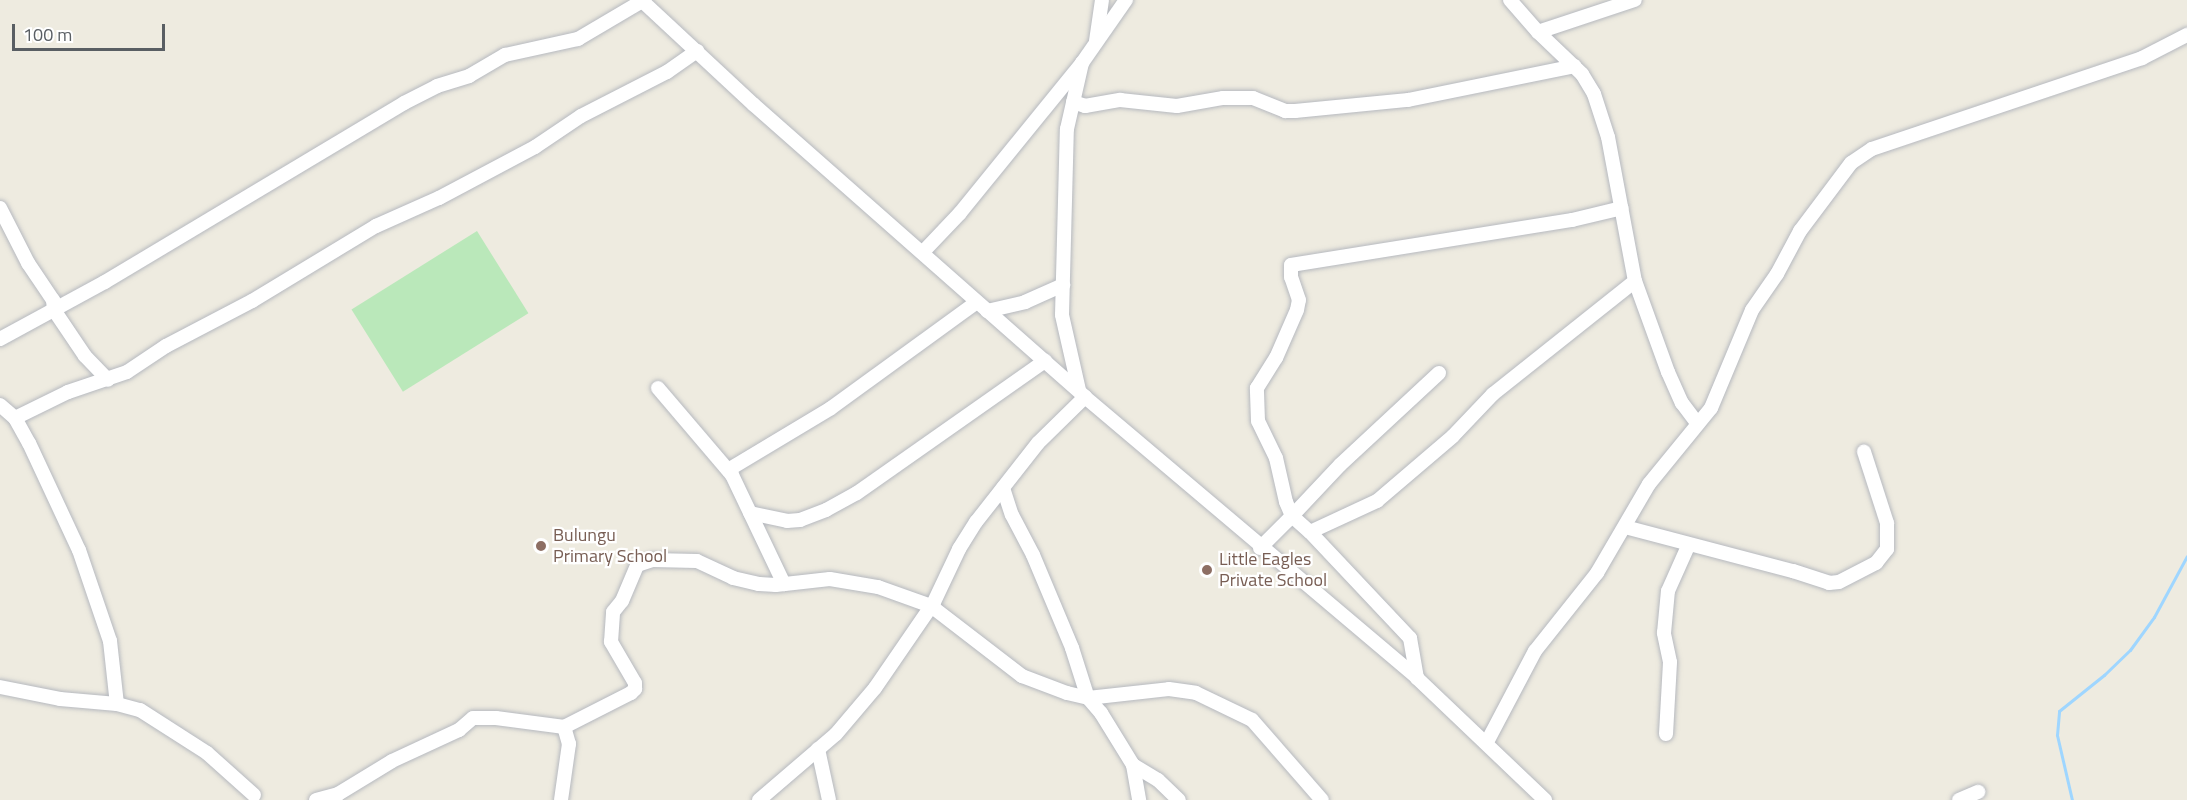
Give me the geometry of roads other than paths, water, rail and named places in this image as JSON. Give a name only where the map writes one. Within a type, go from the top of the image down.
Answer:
[{"type":"street","points":[[1095,46],[1102,0]]},
{"type":"street","points":[[923,252],[960,213],[1082,63],[1126,0]]},
{"type":"street","points":[[1510,0],[1538,32],[1575,66],[1590,85],[1608,137],[1635,281],[1668,372],[1682,403],[1697,423]]},
{"type":"street","points":[[1538,32],[1635,0]]},
{"type":"street","points":[[0,339],[105,282],[404,103],[437,86],[469,76],[506,55],[578,39],[643,1],[753,104],[923,252],[982,307],[1260,548],[1416,678],[1487,742],[1545,800]]},
{"type":"street","points":[[1487,742],[1535,651],[1597,573],[1649,484],[1715,400],[1752,310],[1777,274],[1800,231],[1838,178],[1860,156],[2142,58],[2187,35]]},
{"type":"street","points":[[15,418],[68,392],[127,372],[166,346],[252,301],[376,226],[434,201],[535,147],[581,116],[667,72],[698,51]]},
{"type":"street","points":[[1082,63],[1067,129],[1062,315],[1082,394]]},
{"type":"street","points":[[1073,102],[1085,106],[1120,100],[1177,106],[1223,98],[1253,98],[1285,111],[1295,111],[1408,100],[1575,66]]},
{"type":"street","points":[[1416,678],[1410,638],[1310,532],[1292,516],[1286,502],[1276,458],[1258,421],[1257,388],[1276,358],[1297,310],[1299,300],[1291,277],[1291,266],[1572,220],[1622,207]]},
{"type":"street","points":[[0,208],[28,263],[53,300],[54,310],[85,356],[108,380]]},
{"type":"street","points":[[1310,532],[1377,501],[1453,436],[1493,394],[1635,281]]},
{"type":"street","points":[[728,470],[841,402],[982,307],[1039,298],[1063,285]]},
{"type":"street","points":[[750,513],[787,521],[800,520],[826,510],[857,493],[1045,361]]},
{"type":"street","points":[[1260,548],[1340,465],[1439,373]]},
{"type":"street","points":[[658,388],[728,470],[784,584]]},
{"type":"street","points":[[759,800],[836,734],[875,688],[931,606],[959,549],[976,522],[1038,443],[1082,394]]},
{"type":"street","points":[[0,405],[15,418],[80,550],[110,640],[117,704]]},
{"type":"street","points":[[1625,527],[1793,570],[1829,583],[1839,582],[1876,563],[1887,549],[1888,534],[1864,452]]},
{"type":"street","points":[[1003,488],[1012,515],[1033,555],[1072,648],[1088,698],[1107,721],[1133,765],[1139,800]]},
{"type":"street","points":[[1666,734],[1670,662],[1664,633],[1668,591],[1689,544]]},
{"type":"street","points":[[316,800],[340,797],[358,782],[392,761],[459,730],[472,718],[564,727],[635,689],[635,682],[610,639],[613,612],[622,601],[640,563],[697,561],[734,578],[759,584],[830,579],[878,587],[931,606],[1022,676],[1039,684],[1088,698],[1169,689],[1209,698],[1252,720],[1322,800]]},
{"type":"street","points":[[0,687],[60,699],[117,704],[147,714],[199,747],[229,770],[256,799]]},
{"type":"street","points":[[561,800],[569,744],[564,727]]},
{"type":"street","points":[[818,749],[829,800]]},
{"type":"street","points":[[1133,765],[1158,780],[1179,800]]},
{"type":"street","points":[[355,800],[358,782]]},
{"type":"street","points":[[1959,800],[1978,792]]},
{"type":"waterway","points":[[2072,800],[2057,735],[2059,711],[2104,675],[2130,650],[2154,617],[2187,556]]},
{"type":"place","name":"Bulungu Primary School","points":[[541,546]]},
{"type":"place","name":"Little Eagles Private School","points":[[1207,570]]}]
